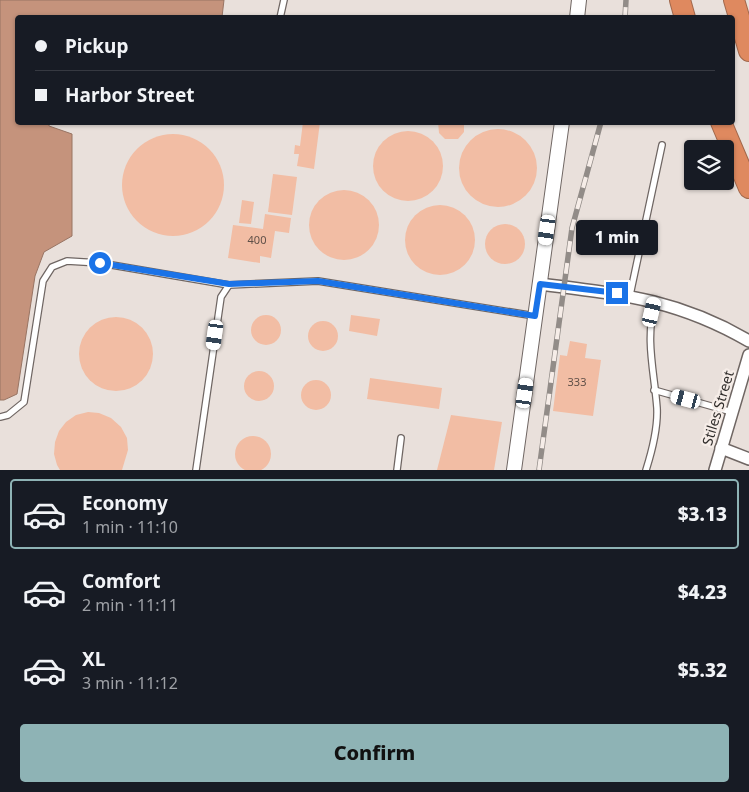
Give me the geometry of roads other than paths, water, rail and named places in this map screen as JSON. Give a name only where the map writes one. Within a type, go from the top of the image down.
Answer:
[{"type":"highway","points":[[680,0],[684,15]]},
{"type":"highway","points":[[734,0],[749,51]]},
{"type":"highway","points":[[722,125],[749,188]]},
{"type":"street","points":[[577,15],[579,0]]},
{"type":"street","points":[[514,470],[562,125]]},
{"type":"street","points":[[540,284],[630,295],[655,301],[692,313],[749,341]]},
{"type":"street","name":"Stiles Street","points":[[715,470],[749,355]]},
{"type":"street","points":[[721,448],[749,459]]},
{"type":"lane","points":[[281,15],[284,0]]},
{"type":"lane","points":[[630,295],[662,145]]},
{"type":"lane","points":[[0,417],[8,415],[24,402],[43,282],[52,267],[67,261],[100,263],[229,284],[318,281],[535,316]]},
{"type":"lane","points":[[196,470],[221,297],[229,284]]},
{"type":"lane","points":[[646,470],[651,457],[657,410],[650,323],[655,301]]},
{"type":"lane","points":[[654,390],[732,412]]},
{"type":"lane","points":[[397,470],[401,438]]},
{"type":"railway","points":[[625,15],[626,0]]},
{"type":"railway","points":[[539,470],[572,228],[600,125]]}]
